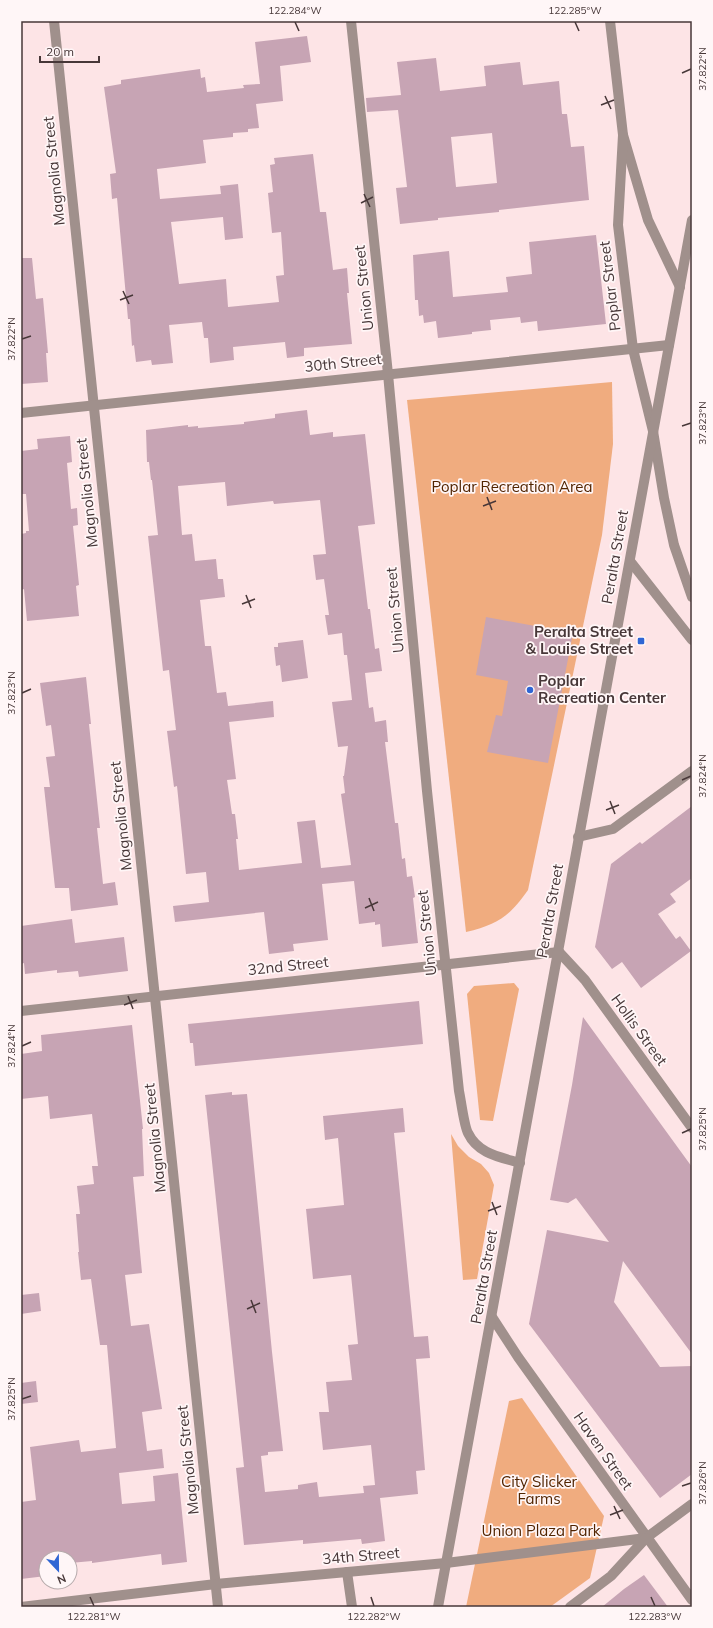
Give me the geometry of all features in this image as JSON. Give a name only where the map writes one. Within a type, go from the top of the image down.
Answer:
[{"type":"street","name":"Magnolia Street","points":[[54,21],[218,1607]]},
{"type":"street","name":"Union Street","points":[[351,21],[388,374],[427,791],[459,1091],[468,1133],[481,1150],[494,1156],[520,1162]]},
{"type":"street","name":"Poplar Street","points":[[610,21],[623,135],[618,225],[633,349],[653,431],[664,498],[674,545],[692,597]]},
{"type":"street","name":"Poplar Street","points":[[623,135],[648,220],[680,287]]},
{"type":"street","name":"Peralta Street","points":[[438,1607],[692,220]]},
{"type":"street","name":"30th Street","points":[[21,413],[669,345]]},
{"type":"street","points":[[630,561],[692,640]]},
{"type":"street","points":[[578,837],[614,829],[692,771]]},
{"type":"street","name":"32nd Street","points":[[21,1011],[155,995],[558,952]]},
{"type":"street","name":"Hollis Street","points":[[558,952],[585,980],[692,1128]]},
{"type":"street","name":"Haven Street","points":[[492,1317],[518,1357],[646,1538],[692,1600]]},
{"type":"street","name":"34th Street","points":[[21,1607],[216,1584],[446,1563],[646,1538],[692,1504]]},
{"type":"street","points":[[570,1607],[611,1576],[646,1538]]},
{"type":"street","points":[[347,1572],[352,1607]]},
{"type":"green space","name":"Poplar Recreation Area","points":[[612,382],[613,444],[602,535],[528,890],[515,907],[502,918],[487,926],[466,932],[407,400]]},
{"type":"green space","points":[[514,983],[519,989],[493,1121],[480,1120],[467,994],[474,986]]},
{"type":"green space","points":[[451,1134],[458,1146],[469,1157],[481,1164],[489,1173],[494,1185],[477,1279],[463,1280]]},
{"type":"green space","name":"Union Plaza Park","points":[[522,1398],[604,1516],[590,1578],[550,1607],[466,1607],[509,1401]]},
{"type":"building","points":[[307,36],[311,62],[280,66],[283,101],[256,104],[259,128],[248,129],[248,132],[233,133],[233,137],[203,140],[206,163],[157,169],[160,199],[221,194],[220,186],[238,184],[243,238],[225,240],[223,217],[171,222],[179,284],[226,279],[228,307],[279,302],[276,276],[284,275],[281,232],[272,233],[268,193],[273,192],[270,165],[275,164],[274,158],[313,154],[320,212],[326,212],[333,270],[347,268],[349,293],[347,293],[352,344],[304,348],[304,356],[287,358],[285,342],[233,347],[234,360],[210,363],[208,338],[204,338],[202,322],[169,325],[173,363],[152,365],[151,360],[136,362],[134,345],[132,346],[130,319],[128,319],[117,198],[112,199],[110,174],[116,173],[104,87],[121,84],[121,80],[200,69],[201,78],[205,77],[207,92],[244,88],[243,85],[260,84],[255,42]]},
{"type":"building","points":[[436,58],[440,91],[486,86],[484,66],[520,62],[523,85],[559,81],[562,114],[567,114],[571,147],[584,146],[589,200],[499,210],[499,212],[438,218],[438,220],[400,224],[396,188],[407,187],[398,110],[367,112],[366,98],[401,95],[397,62]],"holes":[[[492,133],[497,183],[456,187],[451,137]]]},
{"type":"building","points":[[596,235],[606,324],[538,331],[537,321],[521,323],[520,317],[490,320],[491,330],[438,338],[436,321],[424,323],[423,315],[419,316],[418,300],[415,300],[413,255],[449,251],[453,297],[508,292],[506,277],[532,274],[529,242]]},
{"type":"building","points":[[21,258],[32,258],[36,299],[43,298],[48,353],[46,353],[48,382],[21,384]]},
{"type":"building","points":[[307,410],[310,435],[333,432],[333,437],[365,434],[375,524],[358,526],[368,609],[370,609],[375,649],[379,648],[382,671],[365,673],[369,708],[373,707],[375,722],[386,720],[388,742],[385,742],[395,823],[398,823],[402,859],[405,858],[407,877],[412,876],[418,943],[382,947],[380,924],[375,925],[375,922],[359,924],[354,881],[322,884],[328,940],[293,944],[294,951],[269,954],[264,912],[175,922],[173,906],[209,902],[206,872],[186,874],[177,786],[174,787],[167,731],[176,730],[169,670],[163,671],[148,536],[158,535],[152,480],[149,462],[147,462],[146,430],[188,425],[188,427],[198,426],[198,428],[244,424],[244,422],[275,418],[275,414]],"holes":[[[225,482],[227,506],[273,501],[274,504],[320,500],[326,554],[313,555],[316,580],[324,579],[329,615],[325,615],[328,635],[342,633],[344,655],[347,655],[352,700],[332,702],[338,747],[348,746],[343,776],[345,793],[341,794],[351,865],[321,868],[315,820],[297,822],[302,863],[239,870],[236,839],[238,839],[235,814],[232,814],[227,780],[236,779],[229,722],[274,717],[273,701],[228,706],[226,692],[217,693],[211,646],[205,646],[200,600],[225,597],[223,579],[218,579],[216,559],[195,561],[192,534],[182,535],[178,486]]]},
{"type":"building","points":[[70,436],[72,462],[67,463],[71,509],[77,508],[78,525],[73,526],[79,585],[76,586],[79,616],[27,621],[24,589],[21,590],[21,534],[29,531],[26,494],[21,494],[21,451],[38,449],[37,439]]},
{"type":"building","name":"Poplar Recreation Center","points":[[486,617],[573,633],[548,763],[487,752],[496,715],[502,716],[508,681],[476,675]]},
{"type":"building","points":[[303,640],[308,678],[282,682],[280,665],[276,666],[274,647],[278,647],[278,643]]},
{"type":"building","points":[[86,677],[91,724],[89,724],[100,828],[97,828],[103,884],[115,882],[118,905],[71,911],[69,888],[55,888],[44,787],[50,787],[46,757],[55,756],[51,725],[46,726],[40,683]]},
{"type":"building","points":[[692,806],[692,878],[670,894],[676,902],[658,914],[676,939],[680,936],[691,951],[641,988],[622,962],[612,969],[595,947],[611,864],[640,842],[642,844]]},
{"type":"building","points":[[72,919],[75,943],[124,937],[128,971],[79,977],[78,971],[57,973],[57,970],[25,974],[24,963],[21,964],[21,926]]},
{"type":"building","points":[[419,1001],[423,1044],[195,1066],[193,1043],[190,1043],[188,1024]]},
{"type":"building","points":[[583,1017],[692,1167],[692,1354],[623,1261],[614,1302],[660,1367],[692,1366],[692,1474],[660,1498],[529,1324],[547,1230],[609,1242],[576,1198],[568,1203],[550,1200],[572,1085]]},
{"type":"building","points":[[132,1025],[143,1129],[144,1176],[133,1177],[142,1273],[125,1275],[131,1326],[149,1324],[162,1409],[142,1412],[147,1451],[162,1449],[164,1468],[119,1473],[122,1504],[155,1501],[153,1476],[178,1473],[187,1562],[162,1565],[161,1554],[92,1563],[92,1561],[78,1562],[78,1550],[38,1550],[38,1577],[21,1579],[21,1502],[36,1500],[30,1447],[79,1440],[81,1452],[116,1448],[107,1345],[100,1345],[91,1279],[81,1280],[78,1252],[76,1214],[80,1214],[77,1186],[94,1184],[92,1166],[98,1166],[92,1114],[50,1119],[48,1096],[21,1099],[21,1054],[42,1051],[41,1035]]},
{"type":"building","points":[[232,1092],[232,1095],[247,1094],[283,1451],[268,1452],[268,1455],[261,1456],[265,1492],[298,1489],[298,1485],[317,1482],[319,1497],[364,1493],[363,1486],[375,1485],[371,1445],[323,1450],[319,1412],[329,1412],[326,1382],[352,1380],[348,1345],[358,1344],[351,1275],[313,1279],[306,1209],[344,1205],[338,1138],[325,1140],[323,1116],[403,1108],[405,1132],[394,1133],[414,1337],[428,1336],[430,1358],[416,1359],[425,1470],[416,1471],[418,1494],[380,1498],[385,1541],[362,1544],[361,1539],[303,1544],[303,1540],[244,1545],[236,1468],[244,1467],[205,1095]]},
{"type":"building","points":[[39,1293],[41,1311],[21,1314],[21,1295]]},
{"type":"building","points":[[36,1381],[38,1402],[21,1404],[21,1383]]},
{"type":"building","points":[[644,1575],[668,1607],[602,1607],[624,1589]]},
{"type":"place","name":"Peralta Street & Louise Street","points":[[641,641]]},
{"type":"place","name":"Poplar Recreation Center","points":[[530,690]]},
{"type":"park label","name":"City Slicker Farms","points":[[539,1490]]}]
